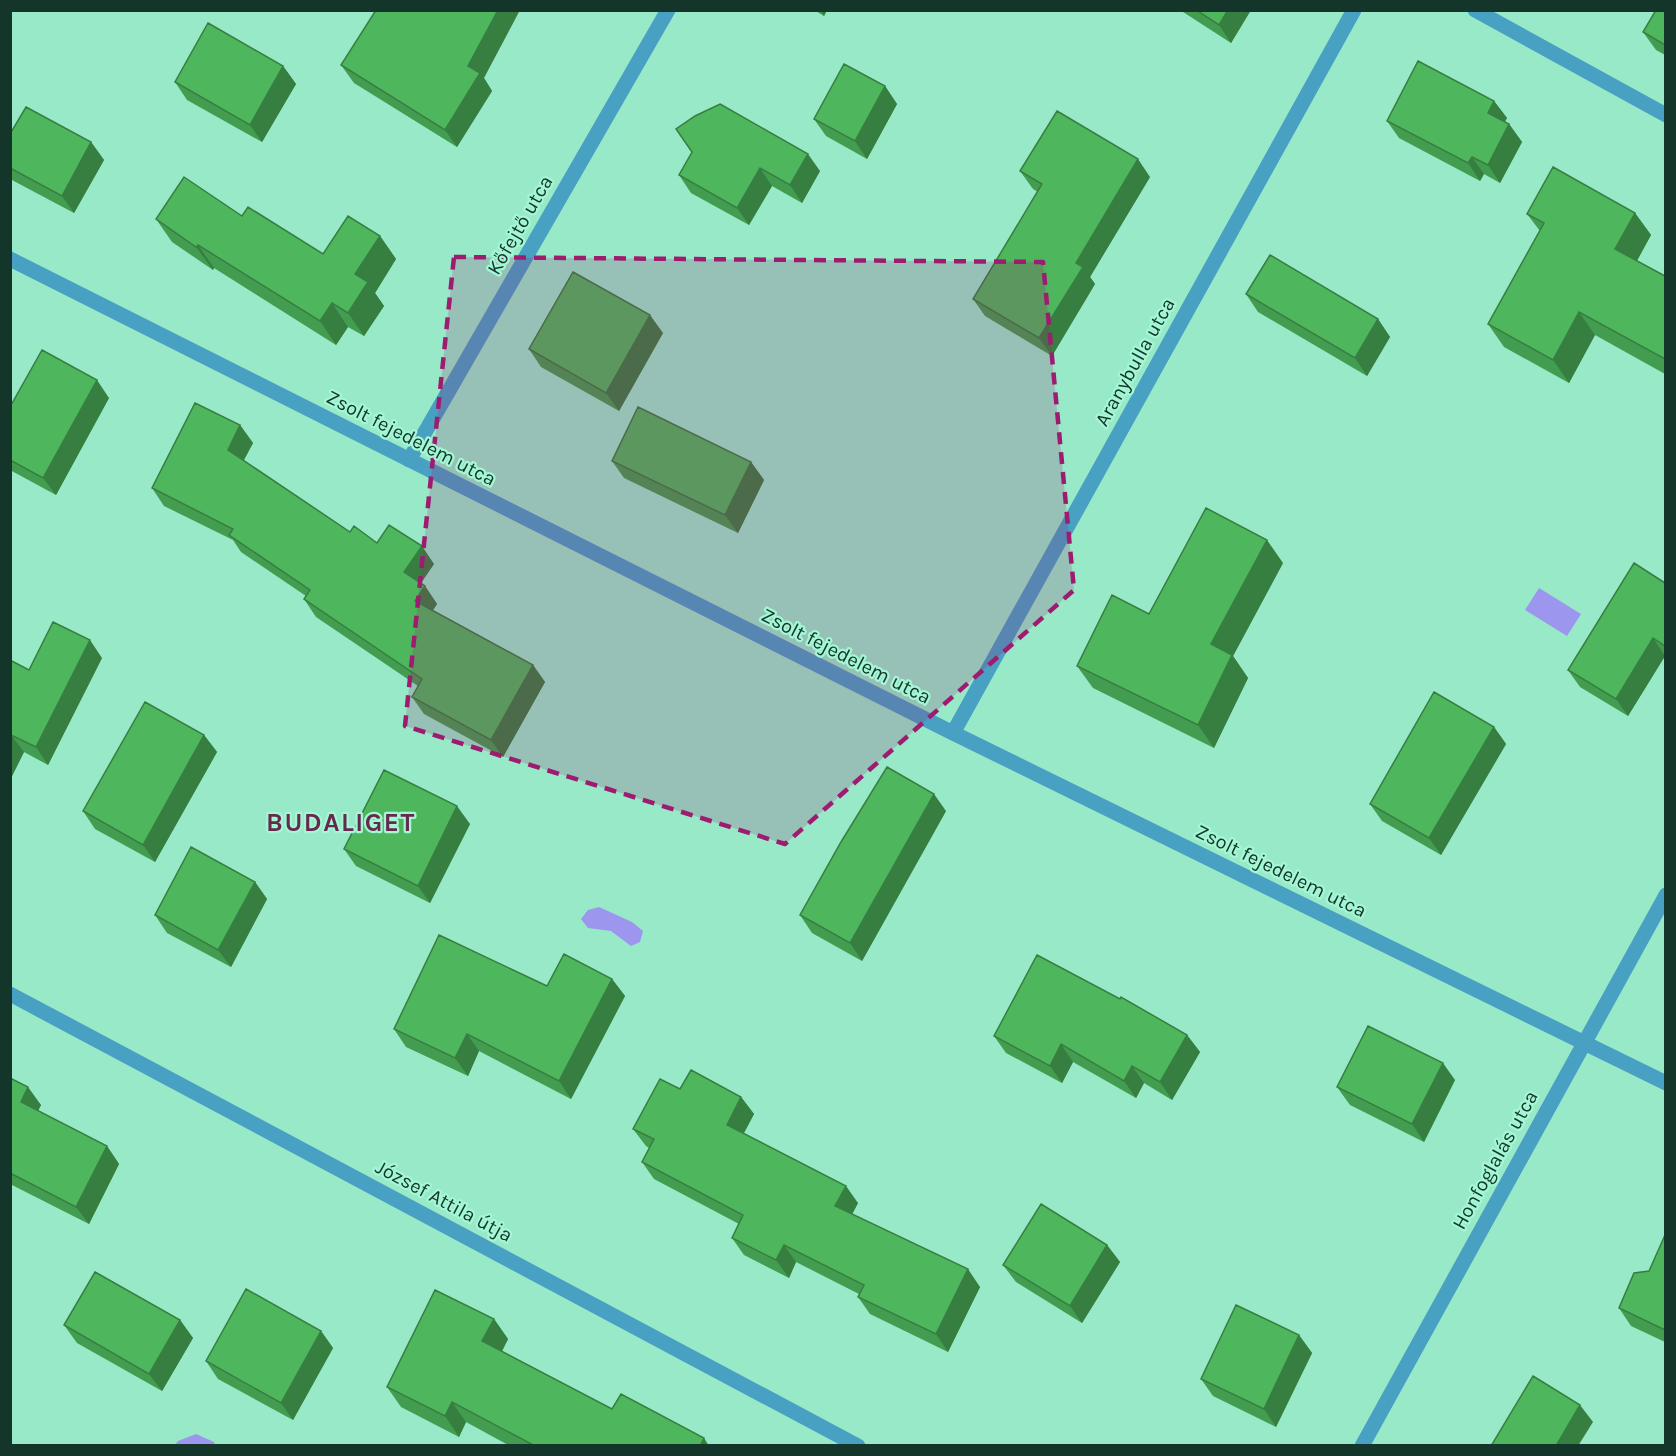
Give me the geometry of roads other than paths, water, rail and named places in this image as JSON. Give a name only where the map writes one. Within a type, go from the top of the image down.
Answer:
[{"type":"street","name":"Kőfejtő utca","points":[[409,460],[668,10]]},
{"type":"street","name":"Aranybulla utca","points":[[953,733],[1354,10]]},
{"type":"street","points":[[1475,10],[1665,115]]},
{"type":"street","name":"Zsolt fejedelem utca","points":[[10,259],[953,733],[1665,1083]]},
{"type":"street","name":"Honfoglalás utca","points":[[1362,1446],[1665,895]]},
{"type":"street","name":"József Attila útja","points":[[10,994],[858,1446]]},
{"type":"district","name":"BUDALIGET","points":[[341,822]]}]
